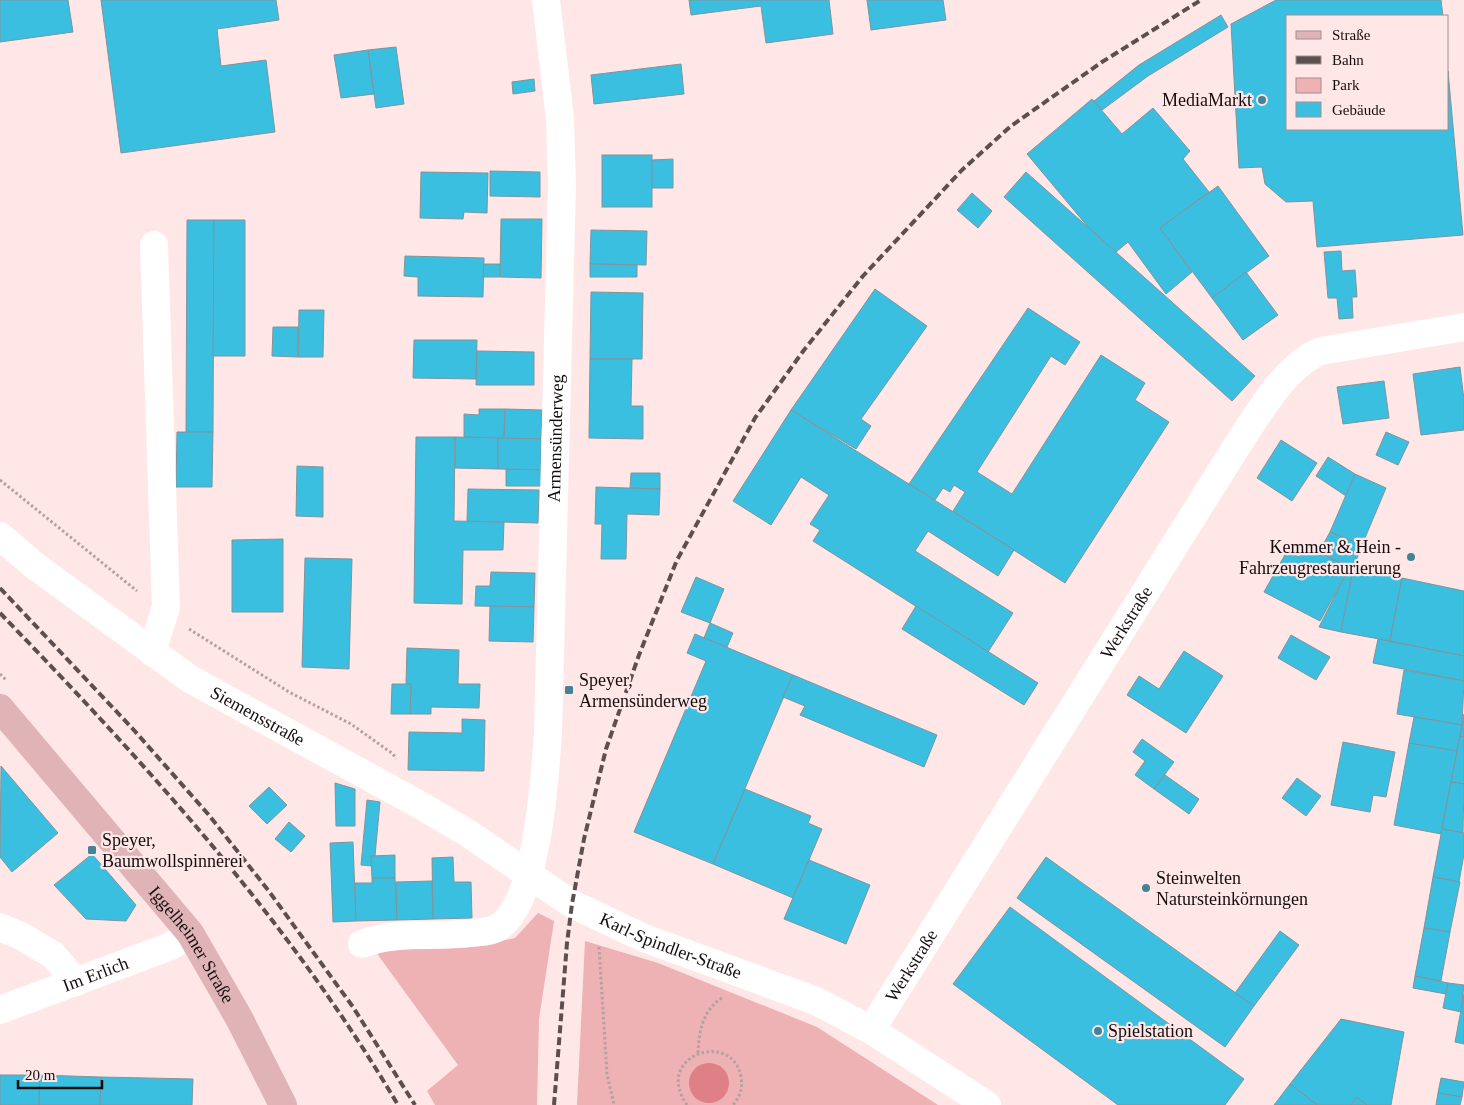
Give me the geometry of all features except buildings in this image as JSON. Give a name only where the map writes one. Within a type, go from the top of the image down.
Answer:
[{"type":"main road","name":"Iggelheimer Straße","points":[[0,708],[190,933],[239,1018],[283,1105]]},
{"type":"street","name":"Armensünderweg","points":[[529,877],[543,801],[548,733],[562,240],[560,119],[546,0]]},
{"type":"street","points":[[152,652],[166,607],[154,245]]},
{"type":"street","name":"Werkstraße","points":[[871,1030],[1229,457],[1280,385],[1305,359],[1321,351],[1464,327]]},
{"type":"street","name":"Siemensstraße","points":[[0,536],[43,572],[152,652],[208,690],[435,814],[529,877]]},
{"type":"street","name":"Karl-Spindler-Straße","points":[[529,877],[596,917],[644,938],[816,1001],[871,1030],[986,1105]]},
{"type":"street","points":[[362,944],[395,935],[468,934],[498,927],[509,915],[529,877]]},
{"type":"street","points":[[0,927],[23,937],[54,955],[76,982]]},
{"type":"street","name":"Im Erlich","points":[[0,1010],[171,946],[190,933]]},
{"type":"path","points":[[0,480],[164,613],[289,692],[351,724],[393,754],[400,767]]},
{"type":"path","points":[[596,917],[607,1074],[614,1105]]},
{"type":"path","points":[[698,1053],[699,1027],[713,1003],[753,978]]},
{"type":"path","points":[[688,1105],[679,1093],[678,1074],[685,1062],[698,1053],[717,1051],[730,1057],[740,1072],[743,1083],[738,1099],[733,1105]]},
{"type":"green space","points":[[538,913],[554,921],[539,1019],[537,1105],[435,1105],[427,1091],[458,1065],[378,955],[379,947],[497,942],[515,938]]},
{"type":"green space","points":[[585,941],[658,963],[817,1027],[938,1105],[577,1105]]},
{"type":"shaded area","points":[[709,1063],[723,1069],[729,1083],[723,1097],[709,1103],[695,1097],[689,1083],[695,1069]]},
{"type":"railway","points":[[554,1105],[567,943],[572,904],[584,839],[606,749],[639,655],[677,560],[755,418],[804,350],[863,276],[962,170],[1011,126],[1102,62],[1201,0]]},
{"type":"railway","points":[[0,588],[132,728],[208,814],[268,890],[353,1007],[415,1105]]},
{"type":"railway","points":[[0,613],[109,728],[214,847],[311,972],[356,1038],[398,1105]]},
{"type":"place","name":"MediaMarkt","points":[[1262,100]]},
{"type":"place","name":"Kemmer & Hein - Fahrzeugrestaurierung","points":[[1411,557]]},
{"type":"place","name":"Speyer, Armensünderweg","points":[[569,690]]},
{"type":"place","name":"Speyer, Baumwollspinnerei","points":[[92,850]]},
{"type":"place","name":"Steinwelten Natursteinkörnungen","points":[[1146,888]]},
{"type":"place","name":"Spielstation","points":[[1098,1031]]}]
